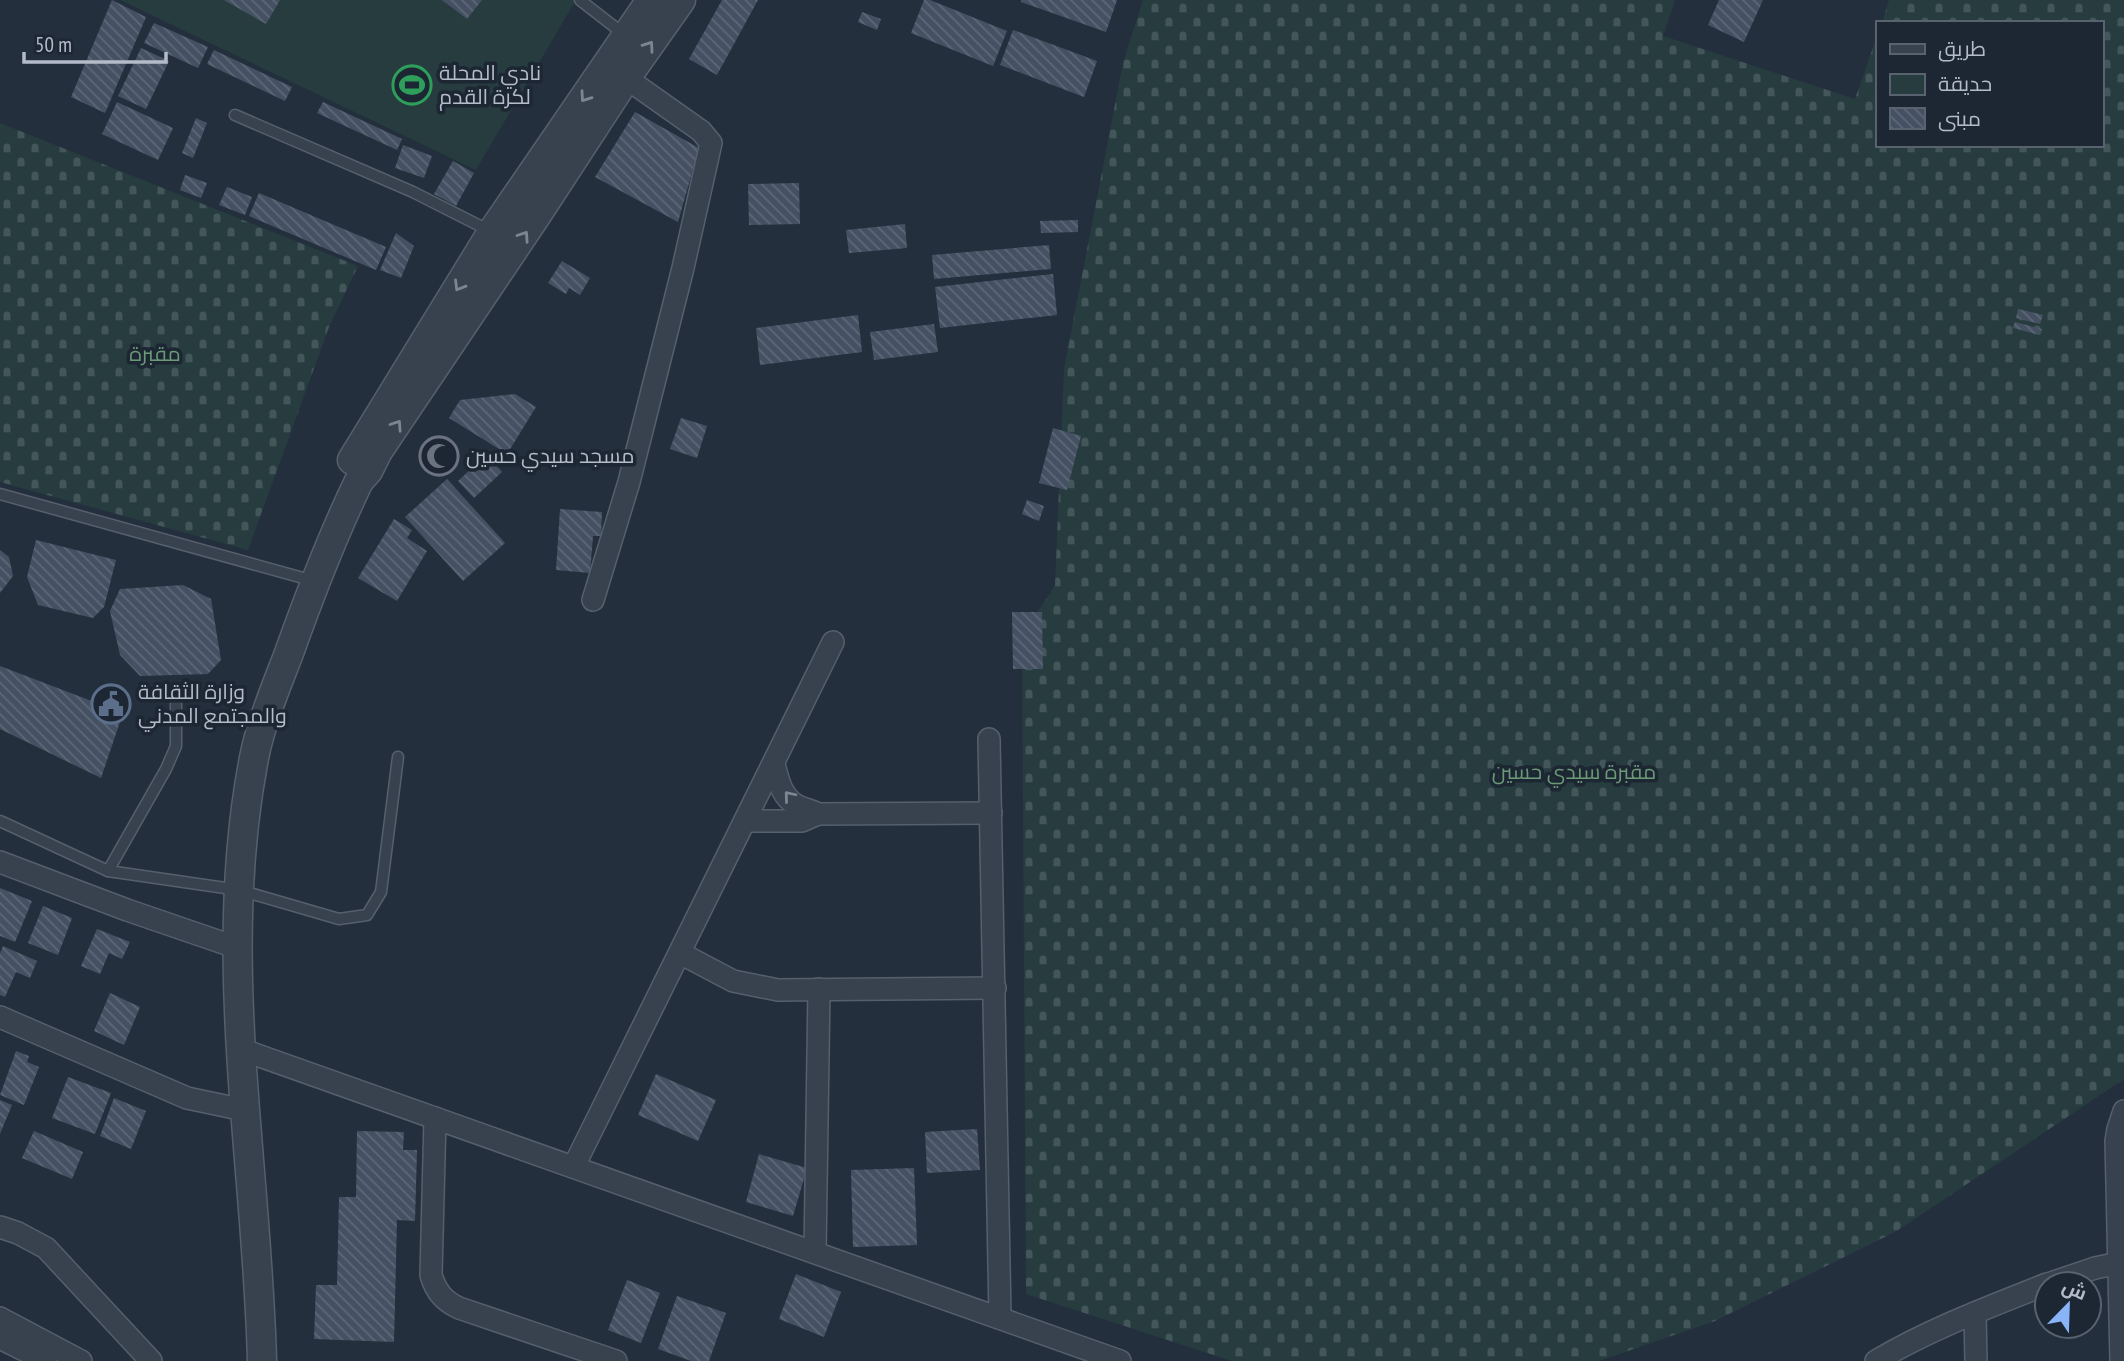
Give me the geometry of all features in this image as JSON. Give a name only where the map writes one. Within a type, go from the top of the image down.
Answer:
[{"type":"street","points":[[359,481],[350,468],[358,449],[492,232],[651,0]]},
{"type":"street","points":[[262,1361],[240,1049],[238,948],[241,845],[255,757],[268,709],[315,581],[359,481],[626,78],[681,0]]},
{"type":"street","points":[[593,600],[629,482],[711,143],[701,131],[626,78]]},
{"type":"street","points":[[574,1166],[833,642]]},
{"type":"street","points":[[989,739],[1000,1317]]},
{"type":"street","points":[[774,764],[780,785],[788,798],[818,814],[991,813]]},
{"type":"street","points":[[744,821],[802,821],[818,814]]},
{"type":"street","points":[[0,862],[238,948]]},
{"type":"street","points":[[680,953],[716,973],[755,987],[778,990],[995,988]]},
{"type":"street","points":[[816,1252],[818,989]]},
{"type":"street","points":[[0,1017],[187,1098],[244,1110]]},
{"type":"street","points":[[240,1049],[1120,1361]]},
{"type":"street","points":[[2121,1361],[2121,1262],[2116,1141],[2124,1111]]},
{"type":"street","points":[[435,1118],[431,1275],[439,1294],[459,1308],[587,1356],[615,1361]]},
{"type":"street","points":[[0,1227],[46,1248],[152,1361]]},
{"type":"street","points":[[2094,1270],[2121,1262]]},
{"type":"street","points":[[1876,1361],[1900,1347],[2033,1290]]},
{"type":"street","points":[[1975,1313],[1976,1361]]},
{"type":"street","points":[[0,1318],[81,1361]]},
{"type":"street","points":[[0,1338],[46,1361]]},
{"type":"lane","points":[[580,0],[627,37]]},
{"type":"lane","points":[[235,115],[413,192],[492,232]]},
{"type":"lane","points":[[0,494],[315,581]]},
{"type":"lane","points":[[108,871],[166,769],[176,746],[176,704]]},
{"type":"lane","points":[[0,821],[108,871],[239,890],[339,919],[367,915],[381,892],[398,757]]},
{"type":"green space","name":"نادي المحلة لكرة القدم","points":[[120,0],[576,0],[476,170]]},
{"type":"green space","name":"مقبرة سيدي حسين","points":[[1143,0],[1675,0],[1663,36],[1855,99],[1876,39],[1876,147],[2103,147],[2103,21],[1883,21],[1889,0],[2124,0],[2124,1079],[1895,1232],[1715,1321],[1599,1361],[1232,1361],[1026,1294],[1022,634],[1055,586],[1064,369],[1123,63]]},
{"type":"green space","name":"مقبرة","points":[[0,123],[358,266],[329,327],[248,550],[0,482]]},
{"type":"building","points":[[112,0],[146,17],[105,113],[71,97]]},
{"type":"building","points":[[224,0],[280,0],[266,24]]},
{"type":"building","points":[[442,0],[482,0],[467,19]]},
{"type":"building","points":[[722,0],[758,0],[717,75],[689,59]]},
{"type":"building","points":[[924,0],[1007,31],[993,66],[911,33]]},
{"type":"building","points":[[1021,0],[1117,0],[1106,32]]},
{"type":"building","points":[[1719,0],[1763,0],[1744,42],[1708,25]]},
{"type":"building","points":[[862,12],[881,19],[877,30],[858,22]]},
{"type":"building","points":[[154,23],[208,47],[198,68],[144,43]]},
{"type":"building","points":[[1013,30],[1097,61],[1084,97],[1000,65]]},
{"type":"building","points":[[141,48],[169,61],[146,109],[118,96]]},
{"type":"building","points":[[214,50],[292,87],[285,101],[207,64]]},
{"type":"building","points":[[117,102],[173,128],[158,160],[102,134]]},
{"type":"building","points":[[323,102],[402,139],[397,150],[317,113]]},
{"type":"building","points":[[635,112],[699,148],[678,222],[595,177]]},
{"type":"building","points":[[196,118],[207,123],[193,158],[182,153]]},
{"type":"building","points":[[403,145],[432,156],[424,178],[395,168]]},
{"type":"building","points":[[453,161],[474,173],[456,206],[434,194]]},
{"type":"building","points":[[185,175],[207,183],[201,198],[180,190]]},
{"type":"building","points":[[799,183],[800,224],[749,225],[748,184]]},
{"type":"building","points":[[227,187],[252,197],[245,215],[219,205]]},
{"type":"building","points":[[259,193],[386,247],[376,270],[249,216]]},
{"type":"building","points":[[1078,220],[1078,232],[1041,233],[1040,221]]},
{"type":"building","points":[[905,224],[907,248],[849,253],[846,230]]},
{"type":"building","points":[[396,233],[414,246],[401,278],[380,270]]},
{"type":"building","points":[[1049,245],[1051,269],[934,279],[932,255]]},
{"type":"building","points":[[562,261],[590,278],[580,295],[569,288],[566,294],[548,283]]},
{"type":"building","points":[[1053,274],[1057,315],[940,328],[935,287]]},
{"type":"building","points":[[2018,309],[2043,315],[2040,324],[2016,318]]},
{"type":"building","points":[[858,315],[862,352],[760,365],[756,328]]},
{"type":"building","points":[[2015,322],[2042,329],[2040,335],[2013,328]]},
{"type":"building","points":[[934,324],[938,352],[874,360],[870,332]]},
{"type":"building","points":[[515,394],[536,407],[507,454],[449,418],[460,400]]},
{"type":"building","points":[[681,418],[707,426],[697,458],[670,449]]},
{"type":"building","points":[[1053,428],[1081,436],[1067,490],[1039,483]]},
{"type":"building","points":[[486,455],[502,472],[474,498],[458,481]]},
{"type":"building","points":[[447,479],[505,543],[463,581],[405,517]]},
{"type":"building","points":[[1027,500],[1044,506],[1039,521],[1022,514]]},
{"type":"building","points":[[560,509],[602,512],[601,536],[593,536],[590,573],[556,570]]},
{"type":"building","points":[[394,519],[412,530],[407,538],[427,551],[397,601],[358,578]]},
{"type":"building","points":[[36,540],[116,560],[104,607],[93,618],[38,605],[27,577]]},
{"type":"building","points":[[0,550],[9,557],[13,576],[0,593]]},
{"type":"building","points":[[183,585],[211,599],[221,660],[208,674],[140,676],[120,655],[110,611],[120,589]]},
{"type":"building","points":[[1012,612],[1042,612],[1043,669],[1013,669]]},
{"type":"building","points":[[0,666],[123,713],[101,778],[0,729]]},
{"type":"building","points":[[0,888],[32,901],[15,942],[0,936]]},
{"type":"building","points":[[43,906],[72,918],[58,955],[28,943]]},
{"type":"building","points":[[97,929],[130,942],[122,959],[109,953],[100,974],[81,966]]},
{"type":"building","points":[[3,946],[37,961],[30,978],[16,972],[5,997],[0,995],[0,953]]},
{"type":"building","points":[[110,993],[140,1007],[124,1045],[94,1031]]},
{"type":"building","points":[[16,1051],[29,1056],[27,1062],[39,1067],[24,1105],[0,1095]]},
{"type":"building","points":[[656,1074],[716,1100],[698,1141],[638,1115]]},
{"type":"building","points":[[68,1077],[111,1093],[95,1134],[52,1118]]},
{"type":"building","points":[[114,1098],[146,1111],[131,1149],[100,1136]]},
{"type":"building","points":[[0,1100],[12,1105],[0,1134]]},
{"type":"building","points":[[977,1129],[980,1170],[927,1173],[925,1132]]},
{"type":"building","points":[[34,1131],[83,1152],[72,1179],[22,1158]]},
{"type":"building","points":[[357,1131],[404,1132],[403,1150],[417,1150],[415,1221],[397,1220],[394,1342],[314,1339],[316,1285],[337,1285],[339,1197],[356,1197]]},
{"type":"building","points":[[759,1154],[807,1168],[793,1216],[746,1202]]},
{"type":"building","points":[[914,1168],[917,1245],[853,1247],[851,1170]]},
{"type":"building","points":[[796,1274],[841,1292],[824,1337],[779,1319]]},
{"type":"building","points":[[627,1280],[660,1293],[641,1343],[608,1330]]},
{"type":"building","points":[[677,1296],[726,1313],[709,1361],[691,1361],[658,1349]]},
{"type":"place","name":"نادي المحلة لكرة القدم","points":[[412,85]]},
{"type":"place","name":"مسجد سيدي حسين","points":[[439,456]]},
{"type":"place","name":"وزارة الثقافة والمجتمع المدني","points":[[111,704]]}]
